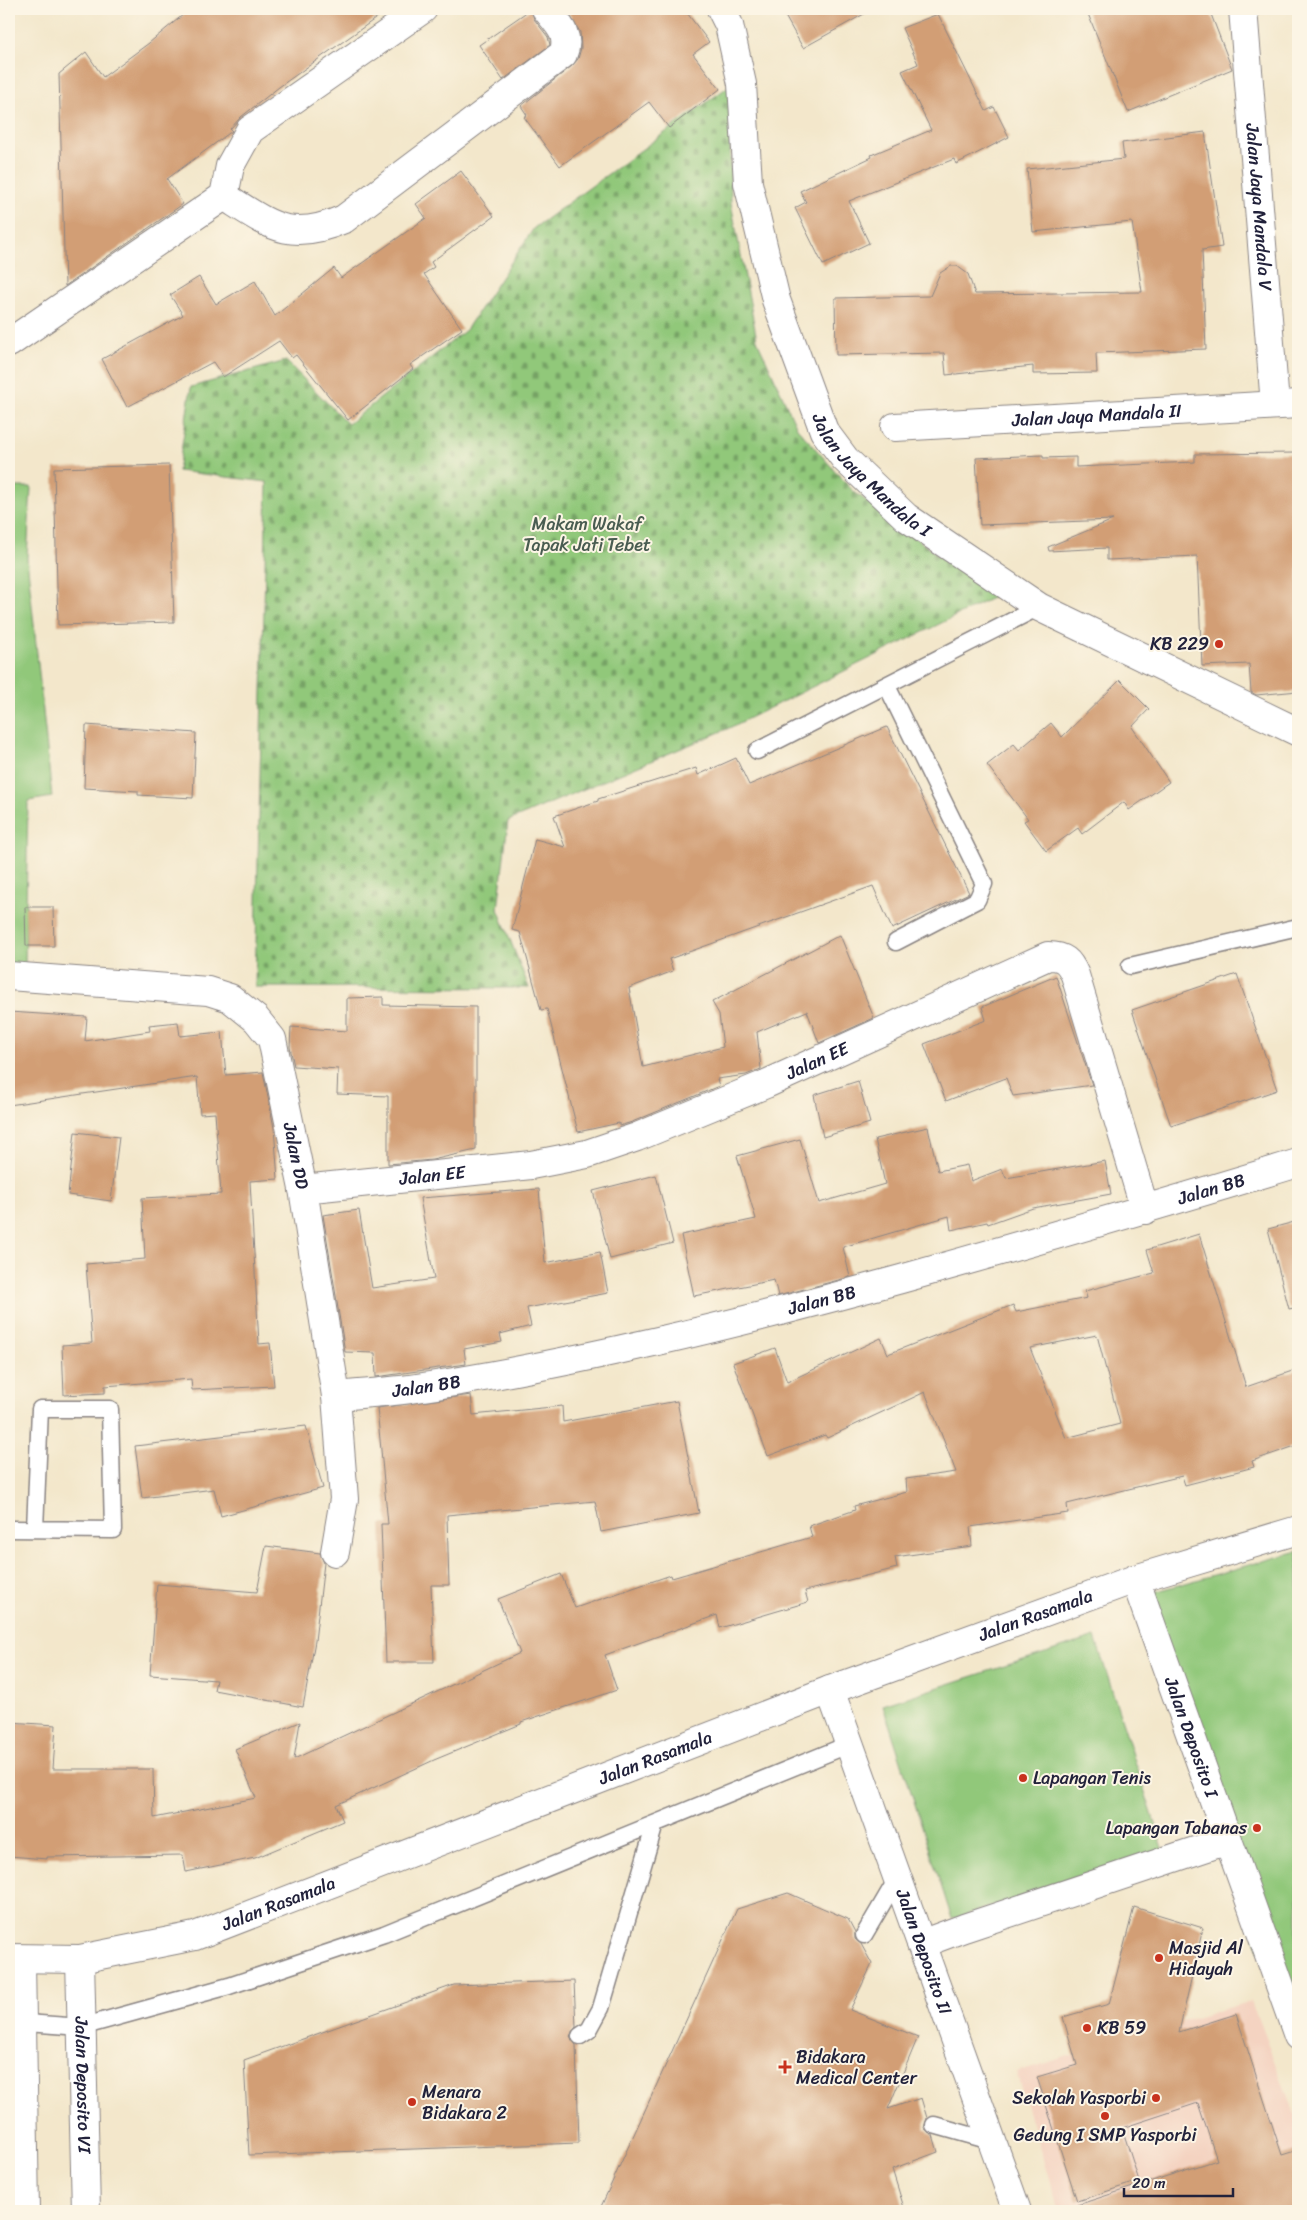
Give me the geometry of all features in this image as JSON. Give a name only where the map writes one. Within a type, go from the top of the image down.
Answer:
[{"type":"street","points":[[9,343],[224,196],[230,166],[250,130],[423,9]]},
{"type":"street","points":[[224,196],[271,226],[298,231],[323,228],[344,219],[563,54],[568,44],[564,34],[546,9]]},
{"type":"street","name":"Jalan Jaya Mandala I","points":[[721,9],[730,25],[742,84],[748,182],[776,300],[824,431],[844,459],[906,516],[1039,607],[1298,732]]},
{"type":"street","name":"Jalan Jaya Mandala V","points":[[1243,9],[1286,404]]},
{"type":"street","name":"Jalan Jaya Mandala II","points":[[895,427],[1286,404]]},
{"type":"street","name":"Jalan EE","points":[[302,1189],[531,1165],[587,1154],[638,1137],[766,1084],[1048,956],[1059,956],[1069,962],[1075,974],[1145,1210]]},
{"type":"street","name":"Jalan DD","points":[[9,976],[208,991],[230,998],[256,1019],[272,1040],[302,1189],[336,1396],[344,1499],[335,1552]]},
{"type":"street","name":"Jalan BB","points":[[336,1396],[409,1389],[650,1343],[806,1305],[1145,1210],[1298,1163]]},
{"type":"street","name":"Jalan Rasamala","points":[[15,1959],[80,1960],[195,1936],[830,1690],[1135,1579],[1298,1530]]},
{"type":"street","name":"Jalan Deposito I","points":[[1135,1579],[1298,2036]]},
{"type":"street","name":"Jalan Deposito II","points":[[830,1690],[1017,2211]]},
{"type":"street","points":[[922,1944],[964,1928],[1228,1840]]},
{"type":"street","points":[[15,1959],[15,2023],[25,2211]]},
{"type":"street","name":"Jalan Deposito VI","points":[[80,1960],[86,2211]]},
{"type":"lane","points":[[757,751],[888,686],[1039,607]]},
{"type":"lane","points":[[888,686],[984,884],[977,900],[896,942]]},
{"type":"lane","points":[[1130,966],[1298,928]]},
{"type":"lane","points":[[9,1529],[113,1530],[110,1409],[40,1409],[35,1529]]},
{"type":"lane","points":[[15,2023],[81,2026],[229,1986],[384,1934],[850,1744]]},
{"type":"lane","points":[[580,2036],[589,2030],[601,2008],[655,1824]]},
{"type":"lane","points":[[864,1935],[898,1877]]},
{"type":"lane","points":[[934,2125],[991,2141]]},
{"type":"shaded area","name":"Sekolah Yasporbi","points":[[1251,2001],[1298,2123],[1298,2211],[1059,2211],[1016,2072]]},
{"type":"green space","name":"Makam Wakaf Tapak Jati Tebet","points":[[729,86],[731,203],[757,340],[797,428],[853,491],[994,597],[727,729],[508,821],[498,909],[529,988],[255,987],[267,482],[178,471],[191,387],[286,361],[348,424],[466,330],[534,228]]},
{"type":"green space","points":[[9,487],[31,487],[27,558],[52,797],[28,801],[25,969],[9,967]]},
{"type":"green space","name":"Lapangan Tabanas","points":[[1298,1551],[1298,2058],[1133,1598]]},
{"type":"green space","name":"Lapangan Tenis","points":[[1095,1637],[1164,1851],[952,1919],[883,1705]]},
{"type":"building","points":[[190,9],[389,9],[279,87],[241,117],[230,129],[232,131],[167,179],[183,204],[65,286],[59,74],[86,52],[103,77],[149,43]]},
{"type":"building","points":[[531,9],[534,19],[548,37],[550,45],[503,80],[479,45]]},
{"type":"building","points":[[566,9],[684,9],[709,42],[693,54],[720,89],[669,128],[649,102],[560,166],[524,117],[527,115],[521,106],[572,66],[578,59],[581,48],[580,32]]},
{"type":"building","points":[[781,9],[873,9],[803,48]]},
{"type":"building","points":[[1086,9],[1209,9],[1232,69],[1128,112]]},
{"type":"building","points":[[938,14],[986,111],[994,107],[1009,137],[956,164],[954,159],[849,201],[869,243],[823,265],[795,208],[806,202],[800,191],[872,157],[871,155],[931,130],[902,71],[918,64],[902,28]]},
{"type":"building","points":[[1205,132],[1222,247],[1202,250],[1206,349],[1096,353],[1097,373],[1033,374],[1033,366],[946,375],[944,353],[836,355],[835,298],[930,296],[940,273],[951,266],[957,266],[968,274],[975,294],[1142,292],[1132,222],[1033,232],[1027,169],[1124,159],[1122,143]]},
{"type":"building","points":[[461,171],[494,216],[431,262],[434,267],[424,274],[462,329],[410,365],[413,369],[348,420],[296,355],[292,358],[279,341],[223,377],[213,362],[127,407],[102,359],[183,315],[170,295],[199,277],[216,304],[255,281],[275,316],[334,268],[341,278],[426,218],[416,204]]},
{"type":"building","points":[[1298,453],[1298,691],[1256,695],[1251,692],[1249,664],[1202,666],[1197,556],[1107,560],[1107,548],[1049,551],[1048,547],[1113,520],[980,525],[976,458],[1043,455],[1043,458],[1076,457],[1076,467],[1195,462],[1195,454]]},
{"type":"building","points":[[169,465],[174,622],[58,625],[54,468]]},
{"type":"building","points":[[1120,680],[1149,709],[1132,727],[1169,782],[1129,810],[1124,802],[1082,834],[1078,828],[1046,851],[1024,821],[1028,819],[987,765],[1014,744],[1019,750],[1051,723],[1062,737]]},
{"type":"building","points":[[86,725],[196,733],[193,798],[138,795],[138,791],[84,788]]},
{"type":"building","points":[[887,727],[969,893],[892,929],[873,886],[669,959],[673,971],[629,988],[643,1067],[723,1047],[719,1014],[712,1002],[840,935],[874,1018],[819,1043],[807,1011],[757,1032],[761,1069],[746,1075],[717,1079],[719,1086],[632,1122],[619,1126],[619,1123],[578,1132],[547,1009],[541,1010],[520,932],[512,930],[535,839],[565,847],[554,816],[598,801],[598,799],[696,768],[698,775],[736,758],[749,785]]},
{"type":"building","points":[[25,907],[53,907],[54,946],[26,946]]},
{"type":"building","points":[[1237,974],[1277,1090],[1171,1126],[1132,1010]]},
{"type":"building","points":[[1056,976],[1092,1085],[1013,1096],[1006,1078],[946,1101],[924,1044],[986,1020],[982,1007]]},
{"type":"building","points":[[383,997],[383,1005],[476,1007],[476,1150],[432,1160],[388,1164],[388,1096],[337,1094],[338,1069],[294,1066],[290,1047],[291,1027],[347,1031],[347,998]]},
{"type":"building","points":[[9,1012],[87,1017],[85,1041],[150,1031],[149,1025],[178,1022],[180,1036],[222,1032],[226,1075],[263,1072],[274,1128],[278,1179],[250,1181],[259,1344],[270,1343],[274,1386],[192,1390],[191,1379],[105,1386],[105,1393],[64,1395],[62,1345],[92,1343],[86,1264],[145,1259],[142,1198],[221,1194],[215,1113],[200,1114],[197,1077],[9,1105]]},
{"type":"building","points":[[858,1081],[870,1123],[823,1137],[814,1095]]},
{"type":"building","points":[[928,1127],[938,1171],[967,1165],[971,1181],[1002,1169],[1006,1178],[1105,1161],[1111,1194],[1033,1208],[988,1224],[987,1222],[951,1230],[949,1216],[843,1247],[850,1277],[778,1296],[774,1280],[694,1296],[681,1235],[756,1219],[737,1156],[800,1139],[819,1203],[885,1184],[875,1139]]},
{"type":"building","points":[[75,1132],[119,1137],[111,1201],[68,1195]]},
{"type":"building","points":[[656,1175],[673,1243],[610,1259],[593,1191]]},
{"type":"building","points":[[539,1189],[545,1263],[600,1252],[608,1293],[527,1308],[531,1326],[500,1334],[502,1342],[464,1349],[466,1364],[376,1377],[375,1353],[345,1352],[323,1215],[359,1210],[372,1288],[434,1279],[420,1198]]},
{"type":"building","points":[[1298,1221],[1298,1307],[1289,1309],[1268,1229]]},
{"type":"building","points":[[1199,1234],[1246,1387],[1298,1369],[1298,1445],[1252,1461],[1254,1467],[1185,1485],[1182,1476],[1067,1504],[1068,1513],[970,1527],[972,1546],[895,1557],[897,1568],[805,1591],[808,1602],[720,1628],[717,1615],[605,1655],[617,1690],[521,1722],[521,1724],[434,1760],[336,1805],[343,1821],[255,1858],[186,1872],[183,1855],[47,1857],[47,1859],[9,1856],[9,1722],[56,1725],[53,1769],[153,1769],[154,1818],[256,1798],[235,1749],[300,1722],[294,1759],[520,1653],[498,1599],[561,1574],[575,1608],[671,1575],[672,1578],[812,1537],[809,1526],[855,1510],[854,1506],[907,1492],[906,1479],[956,1472],[925,1392],[827,1438],[825,1435],[768,1456],[733,1363],[775,1348],[787,1382],[881,1338],[888,1354],[1013,1305],[1016,1312],[1087,1298],[1085,1291],[1154,1273],[1147,1250]],"holes":[[[1097,1335],[1120,1424],[1066,1438],[1030,1348]]]},
{"type":"building","points":[[471,1395],[473,1415],[562,1406],[563,1422],[677,1401],[699,1513],[601,1532],[595,1501],[447,1515],[449,1585],[431,1585],[434,1662],[386,1662],[381,1524],[388,1524],[377,1408]]},
{"type":"building","points":[[306,1426],[323,1488],[221,1516],[214,1489],[142,1498],[135,1446]]},
{"type":"building","points":[[266,1546],[320,1553],[324,1563],[315,1641],[303,1707],[214,1690],[216,1680],[150,1675],[157,1584],[257,1592]]},
{"type":"building","name":"Bidakara Medical Center","points":[[788,1893],[848,1919],[855,1932],[855,1939],[861,1944],[872,1964],[850,2010],[918,2037],[888,2109],[921,2098],[927,2118],[924,2128],[933,2135],[938,2152],[892,2169],[905,2211],[599,2211],[737,1909]]},
{"type":"building","name":"Sekolah Yasporbi","points":[[1134,1907],[1203,1928],[1179,2032],[1236,2014],[1282,2155],[1298,2150],[1298,2211],[1078,2211],[1077,2205],[1217,2160],[1198,2103],[1122,2128],[1139,2181],[1077,2201],[1037,2077],[1077,2065],[1063,2017],[1109,2004]]},
{"type":"building","name":"Menara Bidakara 2","points":[[574,1981],[576,2027],[570,2036],[576,2045],[579,2143],[249,2155],[244,2060],[454,1985]]},
{"type":"place","name":"KB 229","points":[[1219,644]]},
{"type":"place","name":"Lapangan Tenis","points":[[1023,1778]]},
{"type":"place","name":"Lapangan Tabanas","points":[[1257,1828]]},
{"type":"place","name":"Masjid Al Hidayah","points":[[1159,1958]]},
{"type":"place","name":"KB 59","points":[[1087,2028]]},
{"type":"place","name":"Bidakara Medical Center","points":[[785,2067]]},
{"type":"place","name":"Sekolah Yasporbi","points":[[1156,2098]]},
{"type":"place","name":"Menara Bidakara 2","points":[[412,2102]]},
{"type":"place","name":"Gedung I SMP Yasporbi","points":[[1105,2116]]}]
